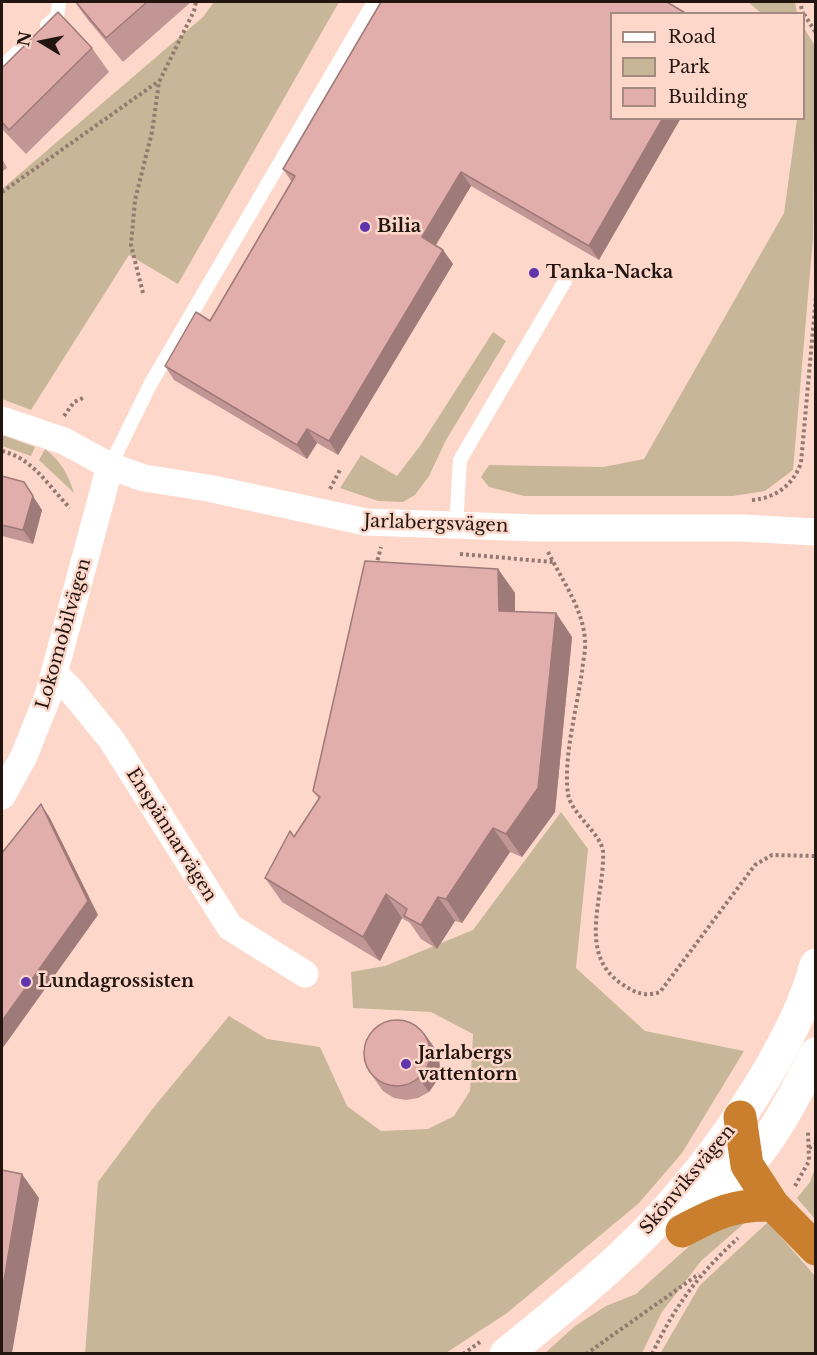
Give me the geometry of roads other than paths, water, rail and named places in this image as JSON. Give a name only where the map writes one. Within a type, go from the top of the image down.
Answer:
[{"type":"highway","points":[[740,1117],[747,1165],[773,1205],[816,1249]]},
{"type":"highway","points":[[682,1231],[722,1209],[747,1204],[773,1205]]},
{"type":"street","name":"Jarlabergsvägen","points":[[2,420],[64,441],[110,466],[144,478],[208,488],[366,522],[535,528],[741,528],[816,532]]},
{"type":"street","name":"Lokomobilvägen","points":[[2,796],[24,756],[55,674],[110,466]]},
{"type":"street","name":"Enspännarvägen","points":[[55,674],[70,688],[111,739],[230,927],[305,974]]},
{"type":"street","name":"Skönviksvägen","points":[[506,1353],[600,1274],[657,1221],[740,1117],[795,1025],[816,965]]},
{"type":"street","name":"Skönviksvägen","points":[[528,1353],[682,1231],[747,1165],[795,1095],[816,1054]]},
{"type":"lane","points":[[2,67],[57,17],[59,2]]},
{"type":"lane","points":[[110,466],[151,383],[375,2]]},
{"type":"lane","points":[[456,525],[460,460],[565,281]]},
{"type":"place","name":"Bilia","points":[[365,227]]},
{"type":"place","name":"Tanka-Nacka","points":[[534,273]]},
{"type":"place","name":"Lundagrossisten","points":[[26,982]]},
{"type":"place","name":"Jarlabergs vattentorn","points":[[406,1064]]}]
